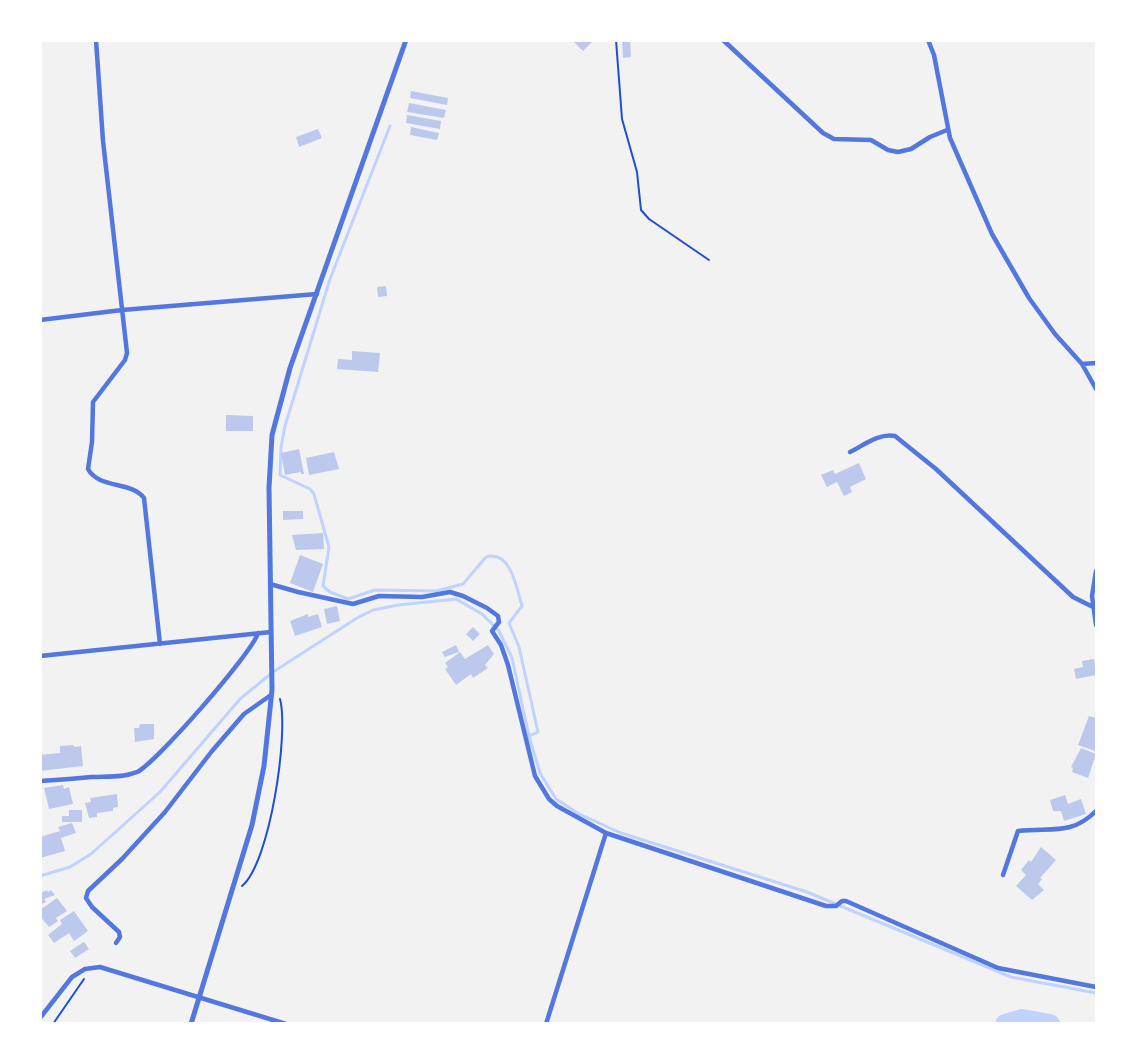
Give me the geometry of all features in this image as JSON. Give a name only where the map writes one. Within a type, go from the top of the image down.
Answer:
[{"type":"street","points":[[96,40],[103,141],[126,357],[93,402],[92,442],[88,469],[97,478],[138,492],[144,498],[160,644]]},
{"type":"street","points":[[191,1023],[252,825],[268,739],[272,695],[269,488],[272,435],[290,368],[406,40]]},
{"type":"street","points":[[723,40],[823,133],[834,139],[872,140],[888,150],[902,152],[947,130]]},
{"type":"street","points":[[928,40],[934,55],[947,130],[992,234],[1022,288],[1039,313],[1082,364],[1096,389]]},
{"type":"street","points":[[40,320],[122,310],[317,294]]},
{"type":"street","points":[[1082,364],[1096,363]]},
{"type":"street","points":[[850,452],[886,435],[895,435],[936,469],[1072,597],[1093,607]]},
{"type":"street","points":[[1096,571],[1092,596],[1096,625]]},
{"type":"street","points":[[270,584],[353,604],[379,596],[422,597],[450,592],[463,596],[496,614],[499,622],[492,632],[501,645],[508,665],[530,759],[538,781],[549,799],[557,806],[606,833],[832,907],[846,901],[998,968],[1096,987]]},
{"type":"street","points":[[40,656],[271,632]]},
{"type":"street","points":[[40,781],[123,775],[145,767],[182,729],[254,644],[258,633]]},
{"type":"street","points":[[116,943],[120,937],[119,933],[92,907],[86,897],[88,891],[165,813],[244,714],[272,695]]},
{"type":"street","points":[[1003,875],[1018,831],[1065,830],[1087,820],[1096,811]]},
{"type":"street","points":[[546,1023],[606,833]]},
{"type":"street","points":[[40,1018],[72,977],[93,967],[107,968],[286,1023]]},
{"type":"path","points":[[616,40],[622,119],[637,172],[643,214],[709,260]]},
{"type":"path","points":[[232,891],[247,882],[272,817],[283,725],[279,696],[272,686]]},
{"type":"path","points":[[53,1023],[93,967]]},
{"type":"building","points":[[572,40],[594,40],[583,51]]},
{"type":"building","points":[[622,40],[630,40],[631,57],[623,58]]},
{"type":"building","points":[[411,91],[448,98],[447,105],[410,98]]},
{"type":"building","points":[[409,103],[446,110],[444,118],[407,112]]},
{"type":"building","points":[[407,115],[441,121],[440,129],[406,123]]},
{"type":"building","points":[[411,127],[439,133],[437,140],[410,135]]},
{"type":"building","points":[[318,129],[322,138],[299,147],[296,137]]},
{"type":"building","points":[[386,286],[387,296],[378,297],[377,287]]},
{"type":"building","points":[[352,351],[380,353],[378,372],[337,369],[338,359],[352,360]]},
{"type":"building","points":[[226,415],[253,416],[253,431],[226,431]]},
{"type":"building","points":[[299,449],[304,474],[301,472],[285,475],[281,453]]},
{"type":"building","points":[[334,452],[339,469],[309,475],[306,458]]},
{"type":"building","points":[[859,463],[866,479],[850,487],[852,492],[844,496],[837,482],[827,487],[821,475],[833,470],[835,474]]},
{"type":"building","points":[[283,511],[303,511],[303,519],[283,520]]},
{"type":"building","points":[[323,533],[324,549],[296,550],[292,535]]},
{"type":"building","points":[[300,555],[323,564],[313,592],[290,583]]},
{"type":"building","points":[[337,606],[340,621],[327,624],[324,609]]},
{"type":"building","points":[[308,614],[308,617],[318,614],[322,627],[295,636],[290,621]]},
{"type":"building","points":[[473,627],[480,634],[473,641],[466,634]]},
{"type":"building","points":[[456,645],[459,652],[445,657],[442,652]]},
{"type":"building","points":[[488,645],[494,654],[485,665],[488,668],[473,678],[471,674],[456,685],[445,669],[448,667],[445,663],[460,652],[465,659]]},
{"type":"building","points":[[1094,659],[1096,675],[1076,679],[1074,669],[1083,667],[1082,661]]},
{"type":"building","points":[[1089,716],[1096,718],[1095,751],[1078,745]]},
{"type":"building","points":[[140,724],[154,724],[154,739],[135,742],[134,728],[139,728]]},
{"type":"building","points":[[74,745],[74,747],[81,746],[83,766],[40,771],[40,755],[60,753],[60,746]]},
{"type":"building","points":[[1081,748],[1096,754],[1088,778],[1072,772],[1071,767]]},
{"type":"building","points":[[63,785],[64,789],[69,787],[73,804],[49,809],[44,788]]},
{"type":"building","points":[[117,794],[118,807],[113,808],[113,811],[97,813],[97,817],[89,818],[85,803],[91,802],[90,798]]},
{"type":"building","points":[[1065,795],[1068,804],[1081,799],[1086,814],[1064,821],[1061,811],[1053,811],[1050,800]]},
{"type":"building","points":[[69,810],[82,810],[82,822],[62,822],[62,816],[69,816]]},
{"type":"building","points":[[72,823],[76,833],[61,838],[65,851],[40,858],[40,837],[60,831],[58,827]]},
{"type":"building","points":[[1041,847],[1056,860],[1040,878],[1042,879],[1038,884],[1044,890],[1032,900],[1016,886],[1026,875],[1021,870],[1029,860],[1031,862]]},
{"type":"building","points":[[46,890],[48,892],[51,890],[55,895],[44,899],[46,902],[40,905],[40,894]]},
{"type":"building","points":[[57,898],[67,911],[56,918],[58,921],[49,927],[40,916],[40,910]]},
{"type":"building","points":[[74,911],[88,931],[74,941],[69,933],[54,943],[48,935],[62,924],[60,920]]},
{"type":"building","points":[[84,942],[89,949],[75,958],[70,951]]},
{"type":"waterway","points":[[390,126],[330,279],[285,426],[281,447],[280,475],[310,489],[314,494],[329,547],[323,586],[330,592],[348,599],[375,590],[436,591],[463,584],[486,557],[495,556],[507,565],[512,572],[522,606],[509,623],[519,647],[538,732],[529,736]]},
{"type":"waterway","points":[[40,876],[70,867],[91,854],[160,792],[240,699],[273,672],[373,610],[456,599],[482,614],[499,631],[512,658],[529,736],[540,773],[556,799],[579,814],[621,833],[807,892],[1011,977],[1096,993]]},
{"type":"waterway","points":[[1005,1024],[1022,1019],[1050,1024]]}]
